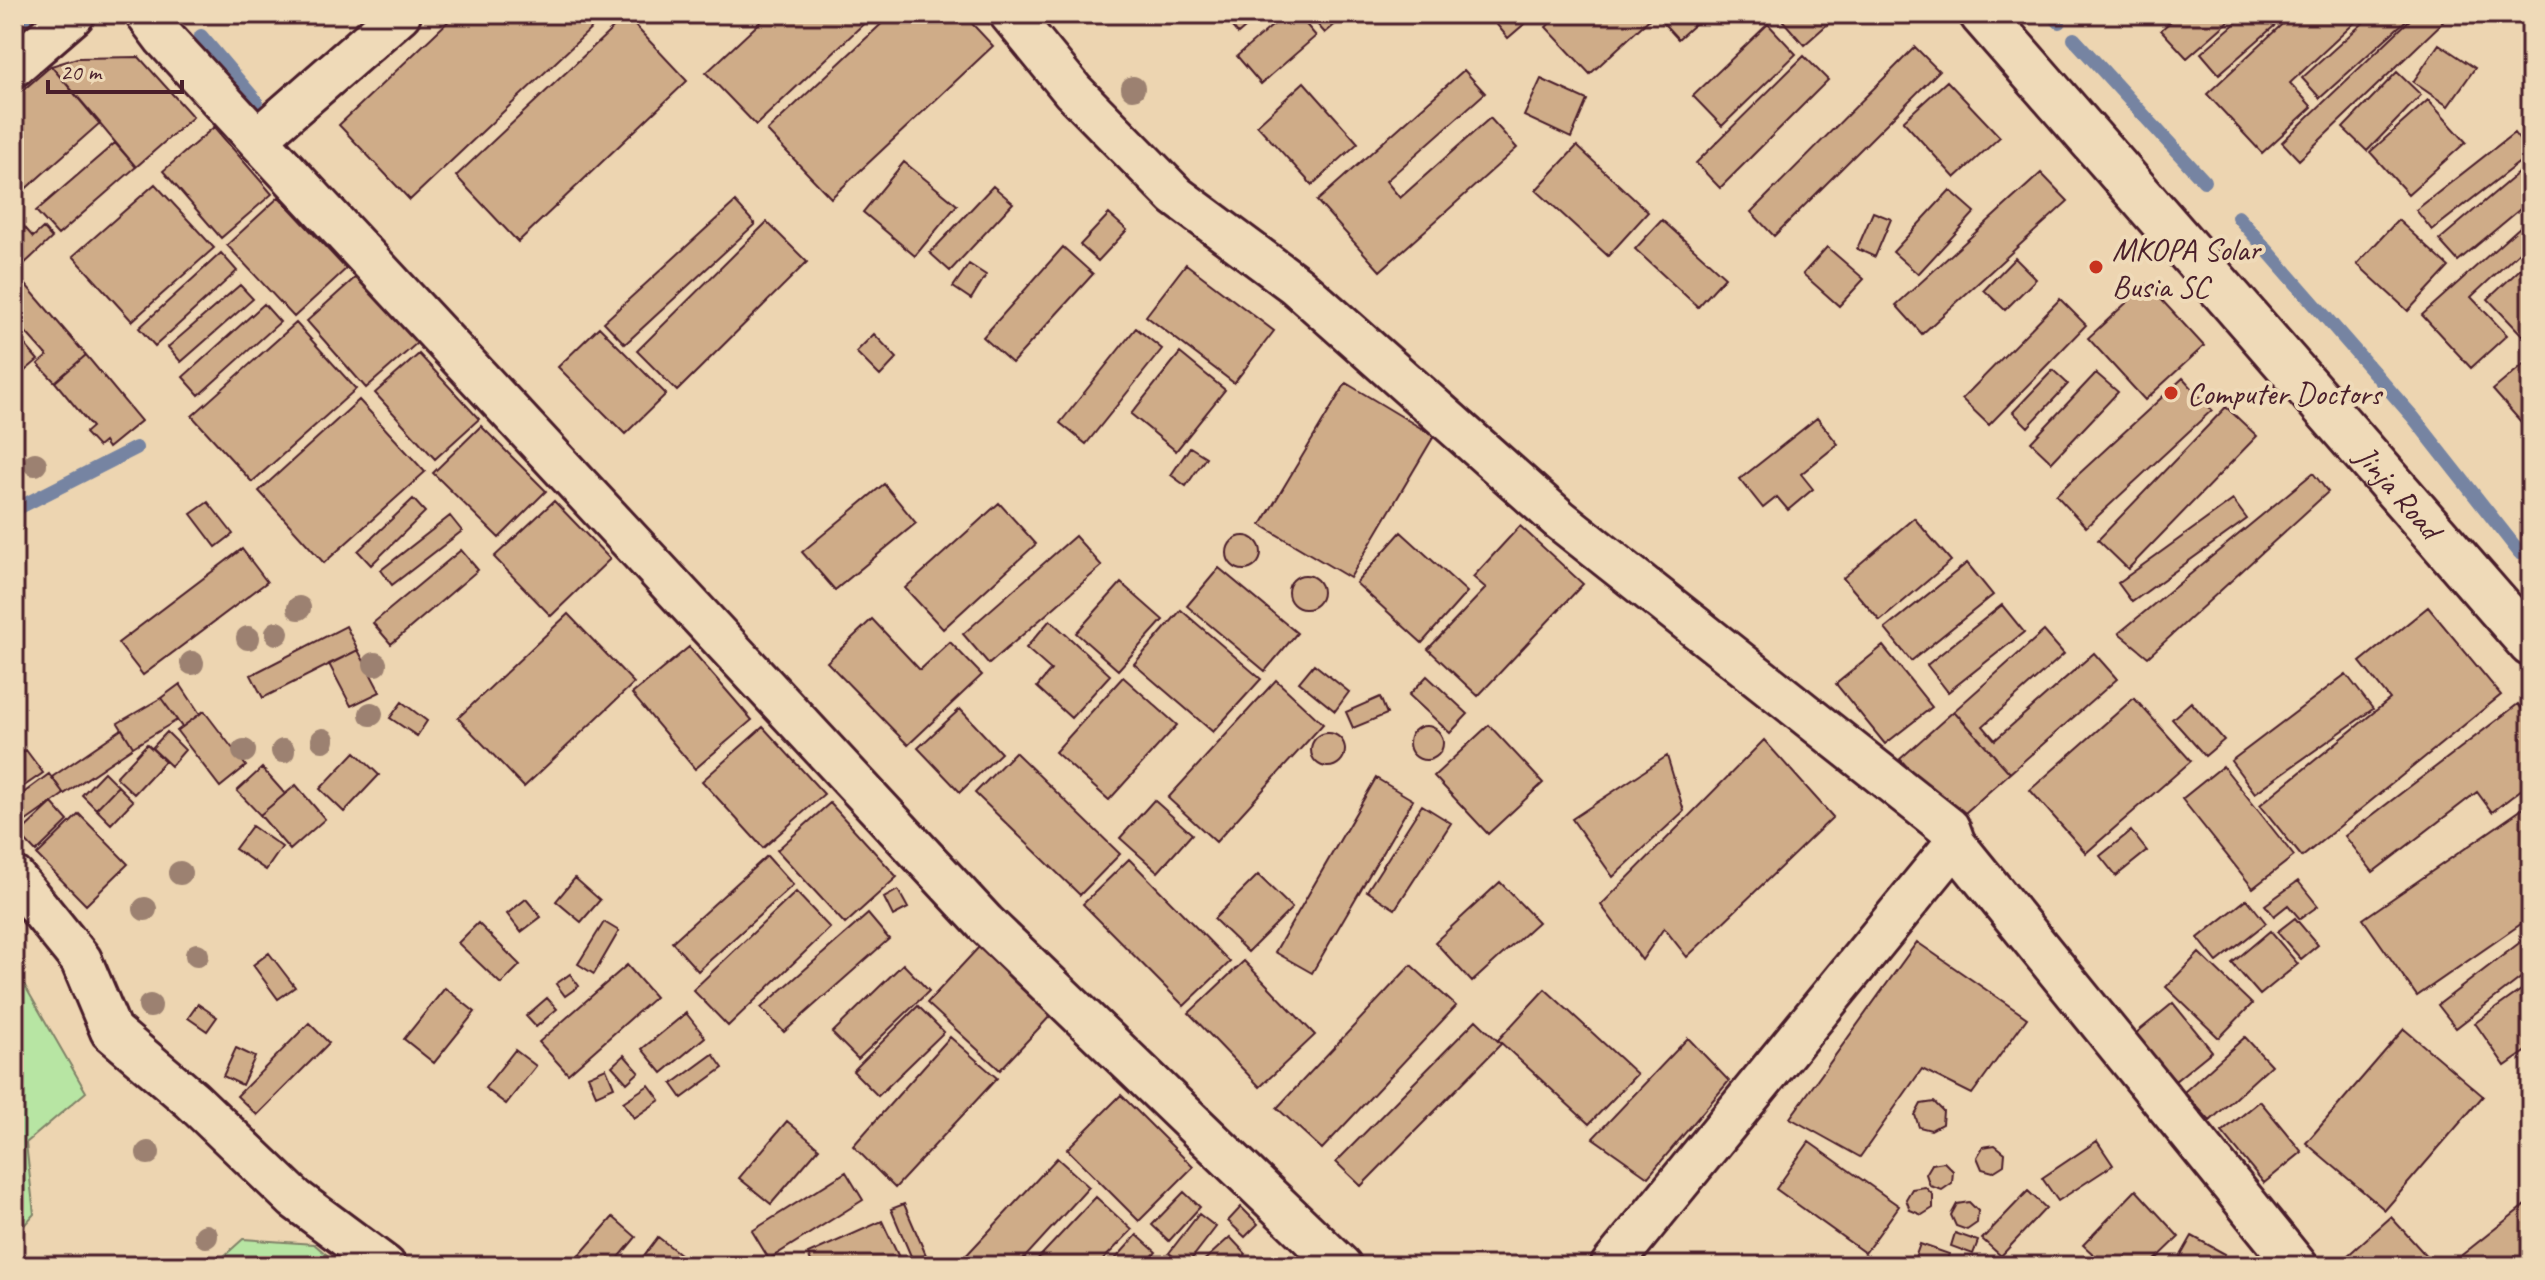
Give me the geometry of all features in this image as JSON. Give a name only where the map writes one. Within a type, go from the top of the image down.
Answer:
[{"type":"main road","name":"Jinja Road","points":[[1982,14],[2531,644]]},
{"type":"street","points":[[14,66],[74,14]]},
{"type":"street","points":[[146,14],[164,38],[257,139],[985,923],[1341,1266]]},
{"type":"street","points":[[257,139],[400,14]]},
{"type":"street","points":[[1010,14],[1073,91],[1176,196],[1296,285],[1559,519],[1949,828],[1955,844],[2297,1266]]},
{"type":"street","points":[[1611,1266],[1955,844]]},
{"type":"street","points":[[14,877],[81,960],[111,1031],[192,1100],[295,1199],[385,1266]]},
{"type":"green space","points":[[14,967],[86,1092],[26,1143],[34,1214],[14,1237]]},
{"type":"green space","points":[[243,1239],[314,1244],[340,1266],[213,1266]]},
{"type":"building","points":[[456,14],[586,14],[596,24],[410,200],[339,125]]},
{"type":"building","points":[[769,14],[874,14],[756,125],[706,73]]},
{"type":"building","points":[[892,14],[963,14],[993,46],[831,198],[767,131]]},
{"type":"building","points":[[1221,14],[1261,14],[1238,34]]},
{"type":"building","points":[[1286,14],[1297,14],[1316,36],[1261,84],[1237,56]]},
{"type":"building","points":[[1308,14],[1347,14],[1325,33]]},
{"type":"building","points":[[1488,14],[1536,14],[1508,38]]},
{"type":"building","points":[[1560,14],[1655,14],[1590,74],[1546,27]]},
{"type":"building","points":[[1655,14],[1706,14],[1678,39]]},
{"type":"building","points":[[1777,14],[1839,14],[1804,45]]},
{"type":"building","points":[[2179,14],[2237,14],[2187,58],[2161,30]]},
{"type":"building","points":[[2246,14],[2288,14],[2219,74],[2201,53]]},
{"type":"building","points":[[2293,14],[2364,14],[2290,83],[2312,107],[2262,153],[2207,94]]},
{"type":"building","points":[[2373,14],[2413,14],[2320,98],[2302,78]]},
{"type":"building","points":[[2416,14],[2435,14],[2443,22],[2299,160],[2282,142]]},
{"type":"building","points":[[626,16],[687,81],[518,242],[456,176]]},
{"type":"building","points":[[1768,24],[1796,54],[1722,126],[1693,96]]},
{"type":"building","points":[[2439,44],[2475,68],[2448,106],[2413,82]]},
{"type":"building","points":[[1915,47],[1939,71],[1774,236],[1751,212]]},
{"type":"building","points":[[1804,56],[1828,80],[1720,188],[1696,163]]},
{"type":"building","points":[[139,57],[193,117],[136,167],[51,66],[77,58]]},
{"type":"building","points":[[51,66],[100,123],[22,192],[14,183],[14,98]]},
{"type":"building","points":[[1464,70],[1485,93],[1386,181],[1400,198],[1490,118],[1517,148],[1380,271],[1317,201]]},
{"type":"building","points":[[2397,72],[2421,95],[2367,151],[2343,128]]},
{"type":"building","points":[[1541,79],[1587,100],[1571,138],[1524,116]]},
{"type":"building","points":[[1947,81],[2000,137],[1955,178],[1903,121]]},
{"type":"building","points":[[1304,82],[1358,143],[1312,185],[1257,125]]},
{"type":"building","points":[[2428,100],[2466,142],[2408,194],[2370,152]]},
{"type":"building","points":[[214,127],[272,194],[221,238],[163,171]]},
{"type":"building","points":[[2514,133],[2530,154],[2432,230],[2416,210]]},
{"type":"building","points":[[115,143],[136,167],[58,235],[36,211]]},
{"type":"building","points":[[1577,146],[1648,212],[1608,256],[1536,190]]},
{"type":"building","points":[[904,162],[957,205],[915,256],[863,212]]},
{"type":"building","points":[[2531,162],[2531,200],[2458,261],[2439,240]]},
{"type":"building","points":[[2041,173],[2068,201],[1922,334],[1896,305]]},
{"type":"building","points":[[155,184],[214,248],[132,321],[73,256]]},
{"type":"building","points":[[993,186],[1013,203],[950,271],[930,253]]},
{"type":"building","points":[[1950,190],[1975,212],[1918,274],[1893,252]]},
{"type":"building","points":[[279,197],[346,269],[294,317],[227,245]]},
{"type":"building","points":[[735,202],[755,224],[625,344],[604,322]]},
{"type":"building","points":[[1873,212],[1891,219],[1875,257],[1857,249]]},
{"type":"building","points":[[1109,214],[1127,230],[1098,261],[1080,245]]},
{"type":"building","points":[[14,215],[33,237],[43,228],[52,238],[22,266],[14,257]]},
{"type":"building","points":[[2531,217],[2531,241],[2471,297],[2507,335],[2471,368],[2422,315]]},
{"type":"building","points":[[1662,220],[1725,277],[1698,307],[1635,249]]},
{"type":"building","points":[[2398,220],[2449,267],[2408,311],[2357,264]]},
{"type":"building","points":[[767,222],[807,262],[677,391],[637,351]]},
{"type":"building","points":[[1063,247],[1093,274],[1012,363],[983,337]]},
{"type":"building","points":[[1827,247],[1864,279],[1839,306],[1803,274]]},
{"type":"building","points":[[221,253],[237,271],[155,346],[139,328]]},
{"type":"building","points":[[2015,258],[2036,279],[2005,310],[1984,290]]},
{"type":"building","points":[[2531,259],[2531,328],[2523,336],[2488,299]]},
{"type":"building","points":[[969,264],[986,275],[971,299],[953,287]]},
{"type":"building","points":[[1186,264],[1274,331],[1234,383],[1146,316]]},
{"type":"building","points":[[14,271],[86,355],[55,382],[38,364],[47,356],[14,319]]},
{"type":"building","points":[[357,276],[417,343],[366,388],[307,321]]},
{"type":"building","points":[[2147,284],[2204,346],[2145,400],[2088,338]]},
{"type":"building","points":[[240,285],[253,299],[181,362],[168,347]]},
{"type":"building","points":[[2060,299],[2086,325],[1989,425],[1962,399]]},
{"type":"building","points":[[264,304],[280,322],[199,395],[183,377]]},
{"type":"building","points":[[296,323],[356,389],[252,482],[192,416]]},
{"type":"building","points":[[599,327],[666,394],[625,434],[558,367]]},
{"type":"building","points":[[1136,328],[1162,349],[1086,444],[1060,423]]},
{"type":"building","points":[[14,332],[38,360],[14,380]]},
{"type":"building","points":[[874,334],[897,358],[880,376],[856,352]]},
{"type":"building","points":[[1180,353],[1225,390],[1176,451],[1131,414]]},
{"type":"building","points":[[419,354],[479,419],[435,459],[375,393]]},
{"type":"building","points":[[86,355],[141,421],[108,448],[104,442],[98,447],[85,433],[92,427],[55,382]]},
{"type":"building","points":[[2531,358],[2531,415],[2522,423],[2493,390]]},
{"type":"building","points":[[2053,370],[2068,384],[2028,427],[2013,412]]},
{"type":"building","points":[[2096,373],[2118,392],[2052,462],[2031,442]]},
{"type":"building","points":[[2183,378],[2212,410],[2086,527],[2056,495]]},
{"type":"building","points":[[1346,383],[1434,436],[1350,578],[1261,525]]},
{"type":"building","points":[[359,400],[425,472],[324,563],[259,491]]},
{"type":"building","points":[[2226,407],[2257,436],[2128,569],[2098,540]]},
{"type":"building","points":[[1817,418],[1838,444],[1801,474],[1813,489],[1788,510],[1777,497],[1763,508],[1740,479]]},
{"type":"building","points":[[481,426],[546,491],[499,538],[433,473]]},
{"type":"building","points":[[1190,447],[1206,457],[1186,486],[1171,475]]},
{"type":"building","points":[[2313,473],[2328,492],[2148,657],[2119,633]]},
{"type":"building","points":[[884,484],[916,523],[835,590],[802,552]]},
{"type":"building","points":[[413,499],[425,512],[371,565],[358,551]]},
{"type":"building","points":[[2233,500],[2247,519],[2132,602],[2118,583]]},
{"type":"building","points":[[554,501],[610,559],[551,616],[494,557]]},
{"type":"building","points":[[208,502],[233,534],[216,547],[191,514]]},
{"type":"building","points":[[999,503],[1036,544],[943,629],[905,588]]},
{"type":"building","points":[[450,516],[462,531],[392,585],[381,570]]},
{"type":"building","points":[[1914,518],[1951,561],[1880,621],[1843,578]]},
{"type":"building","points":[[1520,526],[1583,584],[1478,696],[1428,649],[1486,588],[1473,577]]},
{"type":"building","points":[[1401,532],[1467,592],[1422,643],[1356,583]]},
{"type":"building","points":[[1075,536],[1102,566],[989,664],[963,634]]},
{"type":"building","points":[[1244,536],[1256,541],[1261,553],[1256,565],[1244,570],[1232,565],[1227,553],[1232,541]]},
{"type":"building","points":[[242,549],[267,582],[143,675],[118,643]]},
{"type":"building","points":[[461,550],[478,570],[391,644],[373,623]]},
{"type":"building","points":[[1967,563],[1993,595],[1911,661],[1885,629]]},
{"type":"building","points":[[1219,568],[1297,633],[1265,671],[1187,606]]},
{"type":"building","points":[[1305,575],[1317,580],[1322,592],[1317,604],[1305,609],[1293,604],[1288,592],[1293,580]]},
{"type":"building","points":[[1121,583],[1163,620],[1118,670],[1076,633]]},
{"type":"building","points":[[2002,605],[2024,632],[1948,692],[1927,665]]},
{"type":"building","points":[[2428,607],[2501,695],[2302,857],[2260,805],[2390,699],[2360,662]]},
{"type":"building","points":[[1181,610],[1261,679],[1213,732],[1134,664]]},
{"type":"building","points":[[568,614],[634,683],[524,787],[458,718]]},
{"type":"building","points":[[872,619],[920,670],[950,642],[982,675],[908,745],[827,662]]},
{"type":"building","points":[[1050,620],[1110,675],[1071,718],[1037,687],[1051,670],[1026,648]]},
{"type":"building","points":[[346,626],[358,650],[263,698],[251,675]]},
{"type":"building","points":[[2044,631],[2064,654],[1983,726],[1995,740],[2094,653],[2117,679],[2010,773],[1954,711]]},
{"type":"building","points":[[1883,646],[1932,707],[1885,744],[1836,684]]},
{"type":"building","points":[[689,647],[752,720],[695,769],[632,694]]},
{"type":"building","points":[[358,650],[380,692],[351,706],[329,664]]},
{"type":"building","points":[[1314,664],[1349,692],[1335,711],[1299,682]]},
{"type":"building","points":[[2346,674],[2373,709],[2255,793],[2231,761]]},
{"type":"building","points":[[1427,676],[1468,714],[1450,733],[1409,695]]},
{"type":"building","points":[[1123,677],[1177,725],[1109,800],[1055,752]]},
{"type":"building","points":[[1276,680],[1323,724],[1216,842],[1168,798]]},
{"type":"building","points":[[180,684],[200,714],[182,727],[161,698]]},
{"type":"building","points":[[1380,697],[1387,714],[1353,728],[1346,712]]},
{"type":"building","points":[[161,698],[177,720],[133,747],[118,723]]},
{"type":"building","points":[[2134,698],[2191,761],[2086,853],[2030,790]]},
{"type":"building","points":[[402,702],[427,721],[417,736],[390,718]]},
{"type":"building","points":[[2191,702],[2224,740],[2205,756],[2172,719]]},
{"type":"building","points":[[2518,704],[2531,720],[2531,782],[2492,812],[2477,792],[2373,872],[2345,836]]},
{"type":"building","points":[[960,709],[1001,753],[960,792],[918,748]]},
{"type":"building","points":[[204,711],[246,766],[220,787],[177,731]]},
{"type":"building","points":[[1954,711],[2010,773],[1956,821],[1900,759]]},
{"type":"building","points":[[1489,725],[1543,783],[1488,834],[1434,776]]},
{"type":"building","points":[[1426,726],[1438,731],[1443,743],[1438,755],[1426,760],[1414,755],[1409,743],[1414,731]]},
{"type":"building","points":[[763,727],[824,794],[763,848],[702,781]]},
{"type":"building","points":[[122,729],[133,747],[64,794],[52,777]]},
{"type":"building","points":[[167,732],[185,750],[171,766],[152,748]]},
{"type":"building","points":[[1328,733],[1340,738],[1345,750],[1340,762],[1328,767],[1316,762],[1311,750],[1316,738]]},
{"type":"building","points":[[1764,740],[1833,817],[1687,957],[1664,928],[1642,960],[1601,905]]},
{"type":"building","points":[[147,744],[165,761],[134,794],[116,777]]},
{"type":"building","points":[[26,750],[43,773],[14,793],[14,759]]},
{"type":"building","points":[[355,752],[379,775],[344,812],[320,789]]},
{"type":"building","points":[[1015,752],[1120,854],[1080,895],[975,793]]},
{"type":"building","points":[[1667,756],[1684,811],[1613,877],[1572,819]]},
{"type":"building","points":[[2223,766],[2294,856],[2253,888],[2182,799]]},
{"type":"building","points":[[262,768],[285,794],[260,815],[237,791]]},
{"type":"building","points":[[104,772],[118,786],[96,809],[82,795]]},
{"type":"building","points":[[49,774],[64,794],[22,824],[14,814],[14,800]]},
{"type":"building","points":[[1376,778],[1413,800],[1312,973],[1275,952]]},
{"type":"building","points":[[296,785],[325,819],[290,850],[260,815]]},
{"type":"building","points":[[118,786],[133,801],[111,824],[96,809]]},
{"type":"building","points":[[1154,800],[1192,834],[1158,872],[1120,838]]},
{"type":"building","points":[[52,803],[68,821],[36,852],[19,834]]},
{"type":"building","points":[[830,803],[897,877],[845,924],[777,850]]},
{"type":"building","points":[[2531,803],[2531,917],[2417,996],[2363,919]]},
{"type":"building","points":[[1422,805],[1451,823],[1395,909],[1367,891]]},
{"type":"building","points":[[79,814],[128,864],[86,905],[37,855]]},
{"type":"building","points":[[252,826],[282,847],[266,870],[235,849]]},
{"type":"building","points":[[2131,831],[2147,851],[2116,876],[2100,856]]},
{"type":"building","points":[[767,856],[793,885],[698,971],[672,942]]},
{"type":"building","points":[[1129,859],[1230,962],[1184,1006],[1083,904]]},
{"type":"building","points":[[1258,875],[1292,908],[1248,952],[1214,919]]},
{"type":"building","points":[[575,878],[600,900],[581,922],[556,901]]},
{"type":"building","points":[[2298,881],[2318,906],[2300,919],[2288,905],[2274,916],[2265,905]]},
{"type":"building","points":[[1500,882],[1538,922],[1472,982],[1435,942]]},
{"type":"building","points":[[898,890],[908,908],[893,916],[884,898]]},
{"type":"building","points":[[796,892],[830,928],[728,1026],[693,990]]},
{"type":"building","points":[[526,899],[541,917],[521,932],[507,914]]},
{"type":"building","points":[[2247,899],[2266,923],[2217,962],[2198,938]]},
{"type":"building","points":[[868,914],[889,939],[784,1032],[761,1008]]},
{"type":"building","points":[[2295,918],[2318,945],[2301,959],[2277,932]]},
{"type":"building","points":[[604,922],[619,931],[594,974],[578,964]]},
{"type":"building","points":[[478,923],[520,965],[501,984],[458,943]]},
{"type":"building","points":[[2270,931],[2298,964],[2260,995],[2232,963]]},
{"type":"building","points":[[2531,934],[2531,970],[2456,1028],[2438,1005]]},
{"type":"building","points":[[1917,942],[2027,1018],[1972,1094],[1922,1069],[1860,1157],[1790,1118]]},
{"type":"building","points":[[979,947],[1052,1014],[1000,1070],[927,1003]]},
{"type":"building","points":[[269,953],[295,987],[278,999],[253,965]]},
{"type":"building","points":[[2199,953],[2252,1004],[2219,1038],[2166,987]]},
{"type":"building","points":[[1244,961],[1315,1035],[1260,1087],[1189,1013]]},
{"type":"building","points":[[903,964],[929,991],[858,1059],[832,1033]]},
{"type":"building","points":[[627,965],[655,997],[568,1074],[539,1042]]},
{"type":"building","points":[[1411,965],[1456,1006],[1322,1149],[1277,1108]]},
{"type":"building","points":[[570,974],[579,986],[565,996],[556,984]]},
{"type":"building","points":[[2531,983],[2531,1048],[2505,1066],[2475,1023]]},
{"type":"building","points":[[445,988],[475,1012],[434,1063],[404,1039]]},
{"type":"building","points":[[1545,989],[1637,1074],[1589,1124],[1498,1040]]},
{"type":"building","points":[[547,998],[557,1009],[536,1027],[526,1016]]},
{"type":"building","points":[[2173,1003],[2212,1051],[2175,1081],[2135,1034]]},
{"type":"building","points":[[198,1004],[217,1017],[207,1031],[188,1018]]},
{"type":"building","points":[[918,1006],[944,1032],[878,1096],[853,1071]]},
{"type":"building","points":[[686,1013],[705,1037],[662,1073],[642,1049]]},
{"type":"building","points":[[1476,1020],[1501,1044],[1361,1186],[1336,1162]]},
{"type":"building","points":[[309,1023],[329,1043],[257,1115],[237,1096]]},
{"type":"building","points":[[2404,1029],[2483,1096],[2385,1210],[2306,1143]]},
{"type":"building","points":[[950,1037],[997,1078],[895,1188],[853,1146]]},
{"type":"building","points":[[2245,1037],[2271,1065],[2210,1121],[2184,1092]]},
{"type":"building","points":[[1688,1038],[1729,1081],[1648,1177],[1593,1138]]},
{"type":"building","points":[[236,1048],[255,1057],[242,1085],[223,1076]]},
{"type":"building","points":[[515,1050],[536,1066],[506,1104],[485,1088]]},
{"type":"building","points":[[713,1054],[723,1068],[682,1098],[672,1084]]},
{"type":"building","points":[[624,1055],[639,1072],[627,1083],[612,1066]]},
{"type":"building","points":[[606,1068],[614,1087],[596,1095],[588,1076]]},
{"type":"building","points":[[649,1085],[660,1100],[634,1118],[623,1102]]},
{"type":"building","points":[[1121,1095],[1193,1167],[1139,1221],[1067,1149]]},
{"type":"building","points":[[2260,1101],[2302,1152],[2264,1183],[2222,1132]]},
{"type":"building","points":[[1934,1102],[1943,1111],[1942,1124],[1931,1130],[1919,1127],[1915,1115],[1921,1104]]},
{"type":"building","points":[[787,1121],[819,1148],[771,1204],[739,1178]]},
{"type":"building","points":[[2097,1141],[2113,1165],[2058,1201],[2042,1178]]},
{"type":"building","points":[[1809,1142],[1899,1206],[1865,1253],[1776,1189]]},
{"type":"building","points":[[1995,1145],[2005,1153],[2004,1165],[1993,1172],[1982,1169],[1977,1157],[1983,1147]]},
{"type":"building","points":[[1057,1158],[1089,1187],[1017,1266],[969,1266],[962,1260]]},
{"type":"building","points":[[1944,1162],[1953,1171],[1952,1183],[1942,1190],[1930,1186],[1926,1174],[1932,1164]]},
{"type":"building","points":[[846,1172],[863,1200],[769,1259],[752,1231]]},
{"type":"building","points":[[1925,1187],[1933,1195],[1933,1208],[1922,1215],[1910,1210],[1906,1199],[1912,1189]]},
{"type":"building","points":[[2136,1190],[2179,1237],[2149,1266],[2106,1266],[2083,1245]]},
{"type":"building","points":[[2028,1191],[2046,1208],[2001,1256],[1982,1239]]},
{"type":"building","points":[[1184,1192],[1200,1207],[1169,1241],[1152,1225]]},
{"type":"building","points":[[1096,1197],[1132,1230],[1097,1266],[1031,1266]]},
{"type":"building","points":[[1969,1202],[1978,1211],[1977,1223],[1967,1230],[1956,1226],[1951,1215],[1957,1204]]},
{"type":"building","points":[[904,1204],[926,1255],[913,1261],[891,1209]]},
{"type":"building","points":[[2525,1205],[2531,1213],[2531,1256],[2518,1266],[2448,1266]]},
{"type":"building","points":[[1241,1207],[1258,1224],[1245,1237],[1228,1221]]},
{"type":"building","points":[[1199,1214],[1216,1227],[1186,1266],[1169,1253]]},
{"type":"building","points":[[613,1217],[636,1237],[612,1266],[570,1266]]},
{"type":"building","points":[[2391,1217],[2429,1259],[2421,1266],[2337,1265]]},
{"type":"building","points":[[882,1221],[903,1266],[813,1266],[808,1254]]},
{"type":"building","points":[[1955,1233],[1978,1241],[1973,1254],[1951,1246]]},
{"type":"building","points":[[1137,1235],[1156,1252],[1144,1266],[1109,1266]]},
{"type":"building","points":[[2192,1236],[2225,1254],[2218,1266],[2175,1266]]},
{"type":"building","points":[[658,1237],[694,1265],[636,1266]]},
{"type":"building","points":[[1230,1237],[1246,1254],[1234,1266],[1198,1266]]},
{"type":"building","points":[[1920,1244],[1949,1254],[1944,1266],[1912,1266]]},
{"type":"waterway","points":[[14,26],[29,14]]},
{"type":"waterway","points":[[2052,14],[2059,22]]},
{"type":"waterway","points":[[201,36],[256,101]]},
{"type":"waterway","points":[[2074,39],[2204,181]]},
{"type":"waterway","points":[[2238,217],[2413,417],[2520,553]]},
{"type":"waterway","points":[[14,510],[136,448]]},
{"type":"place","name":"MKOPA Solar Busia SC","points":[[2096,267]]},
{"type":"place","name":"Computer Doctors","points":[[2171,393]]}]
